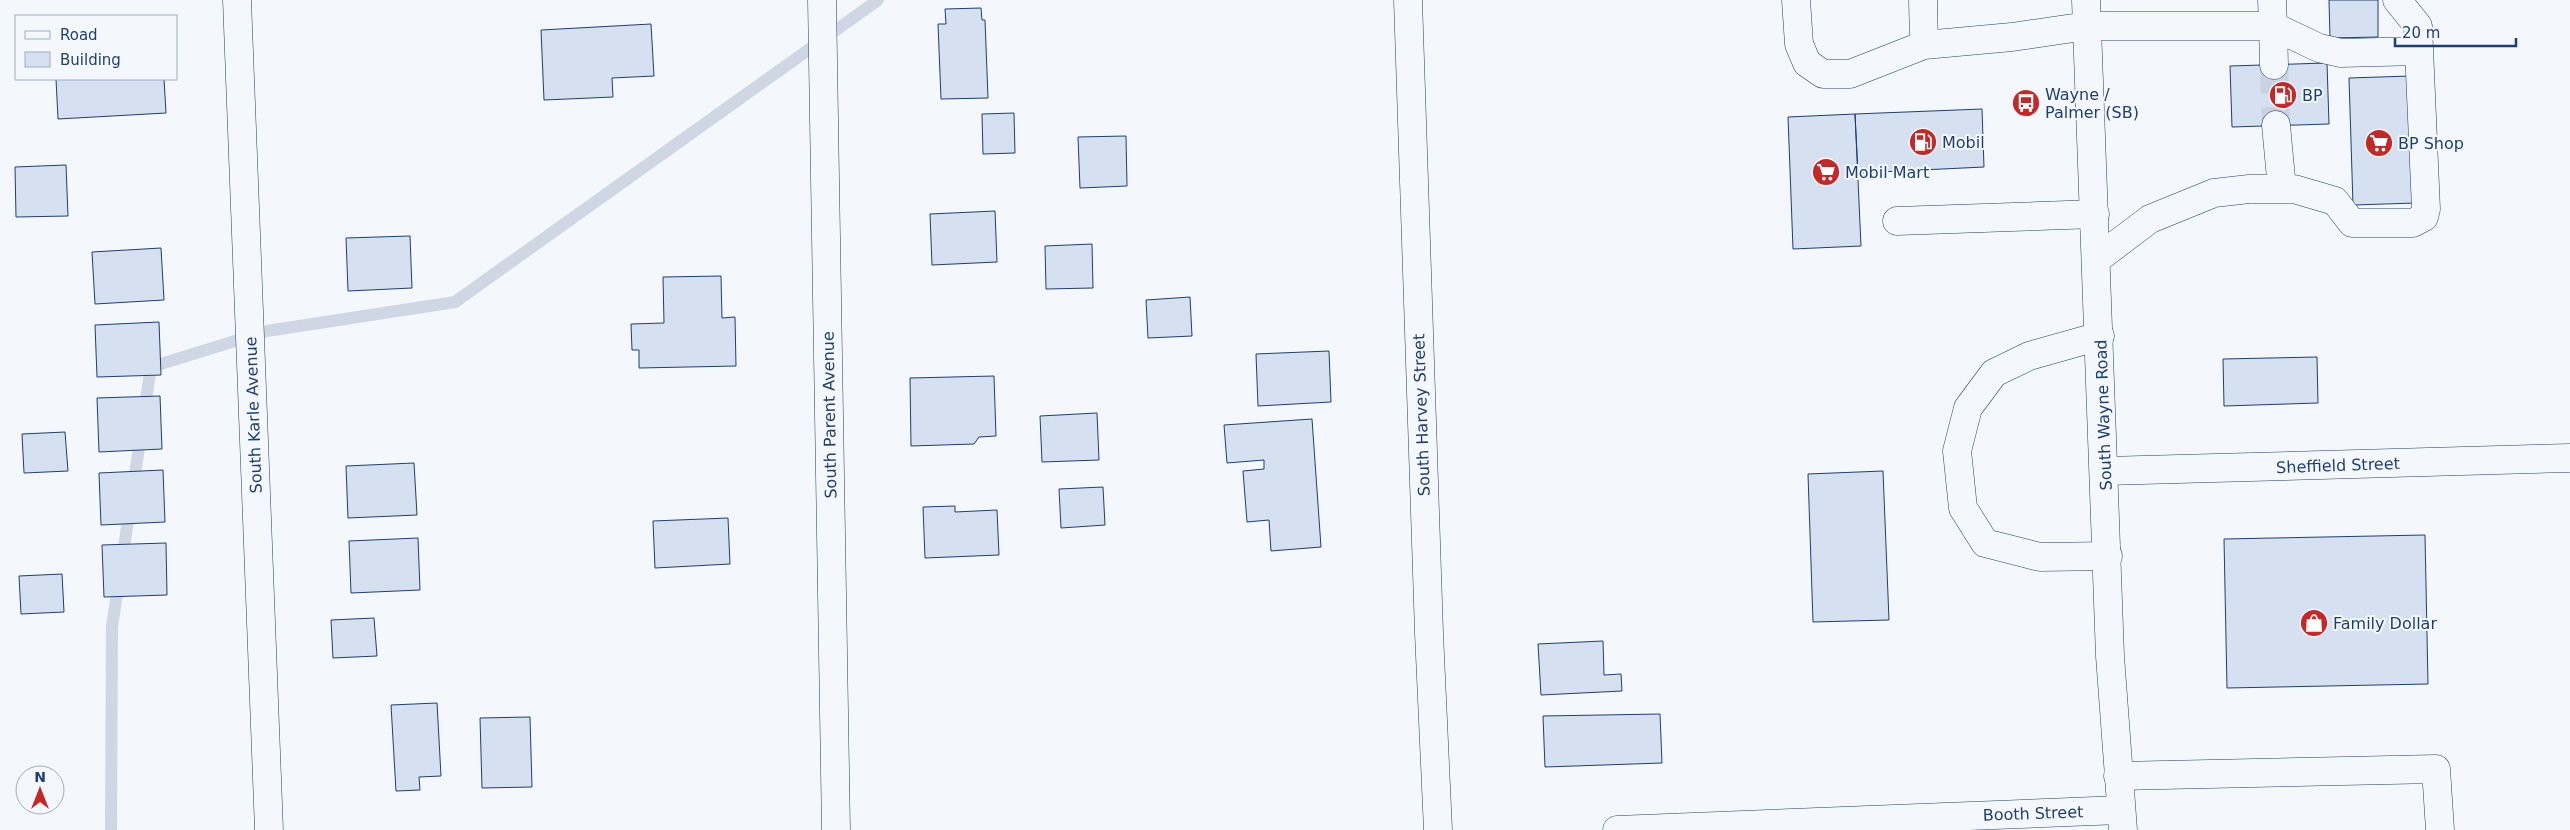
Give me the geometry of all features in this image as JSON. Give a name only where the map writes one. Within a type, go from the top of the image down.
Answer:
[{"type":"street","name":"South Karle Avenue","points":[[237,0],[269,830]]},
{"type":"street","name":"South Parent Avenue","points":[[822,0],[836,830]]},
{"type":"street","name":"South Harvey Street","points":[[1408,0],[1429,633],[1438,830]]},
{"type":"street","points":[[1796,0],[1799,44],[1807,63],[1822,74],[1850,74],[1924,45],[2012,36],[2087,13],[2273,13],[2319,48],[2341,53],[2419,51]]},
{"type":"street","points":[[1923,0],[1924,45]]},
{"type":"street","points":[[2097,259],[2150,219],[2214,193],[2249,189],[2294,189],[2335,201],[2352,223],[2413,223],[2424,217],[2426,209],[2418,26],[2397,0]]},
{"type":"street","name":"South Wayne Road","points":[[2087,13],[2105,471],[2110,656],[2121,820]]},
{"type":"street","points":[[2273,13],[2274,65]]},
{"type":"street","points":[[2276,125],[2282,189]]},
{"type":"street","points":[[1897,221],[2095,214]]},
{"type":"street","points":[[2100,336],[2029,356],[1994,373],[1968,408],[1957,451],[1963,508],[1985,543],[2040,557],[2108,556]]},
{"type":"street","name":"Sheffield Street","points":[[2105,471],[2570,458]]},
{"type":"street","points":[[2118,776],[2436,769],[2440,830]]},
{"type":"street","name":"Booth Street","points":[[1616,830],[2121,820]]},
{"type":"building","points":[[2329,0],[2378,0],[2378,37],[2330,38]]},
{"type":"building","points":[[981,8],[982,20],[985,20],[988,98],[941,99],[938,24],[946,24],[945,9]]},
{"type":"building","points":[[651,24],[654,76],[612,78],[613,97],[544,100],[541,30]]},
{"type":"building","points":[[2327,63],[2329,124],[2232,127],[2230,66]]},
{"type":"building","points":[[2411,76],[2416,203],[2353,205],[2349,78]]},
{"type":"building","points":[[56,80],[164,80],[166,113],[58,119]]},
{"type":"building","points":[[1982,109],[1984,167],[1858,173],[1855,114]]},
{"type":"building","points":[[1014,113],[1015,153],[983,154],[982,114]]},
{"type":"building","points":[[1855,114],[1861,246],[1793,249],[1788,117]]},
{"type":"building","points":[[1126,136],[1127,186],[1080,188],[1078,137]]},
{"type":"building","points":[[66,165],[68,216],[16,217],[15,167]]},
{"type":"building","points":[[995,211],[997,262],[932,265],[930,214]]},
{"type":"building","points":[[410,236],[412,288],[348,291],[346,238]]},
{"type":"building","points":[[1092,244],[1093,288],[1046,289],[1045,246]]},
{"type":"building","points":[[161,248],[164,300],[95,304],[92,252]]},
{"type":"building","points":[[721,276],[722,318],[735,317],[736,366],[639,368],[639,350],[632,350],[631,324],[664,323],[663,277]]},
{"type":"building","points":[[1190,297],[1192,336],[1148,338],[1146,300]]},
{"type":"building","points":[[159,322],[161,375],[97,377],[95,325]]},
{"type":"building","points":[[1329,351],[1331,402],[1258,406],[1256,354]]},
{"type":"building","points":[[2317,357],[2318,403],[2224,406],[2223,359]]},
{"type":"building","points":[[994,376],[996,436],[979,437],[974,444],[911,446],[910,378]]},
{"type":"building","points":[[160,396],[162,449],[99,452],[97,398]]},
{"type":"building","points":[[1097,413],[1099,460],[1042,462],[1040,416]]},
{"type":"building","points":[[1312,419],[1321,547],[1271,551],[1269,520],[1247,522],[1243,471],[1264,469],[1264,460],[1227,463],[1224,425]]},
{"type":"building","points":[[65,432],[68,471],[24,473],[22,434]]},
{"type":"building","points":[[414,463],[417,515],[348,518],[346,466]]},
{"type":"building","points":[[163,470],[165,522],[101,525],[99,473]]},
{"type":"building","points":[[1883,471],[1889,620],[1813,622],[1808,474]]},
{"type":"building","points":[[1103,487],[1105,525],[1061,528],[1059,489]]},
{"type":"building","points":[[955,506],[955,512],[997,510],[999,555],[925,558],[923,507]]},
{"type":"building","points":[[728,518],[730,564],[655,568],[653,521]]},
{"type":"building","points":[[2425,535],[2428,684],[2227,688],[2224,539]]},
{"type":"building","points":[[418,538],[420,590],[351,593],[349,541]]},
{"type":"building","points":[[166,543],[167,595],[104,597],[102,545]]},
{"type":"building","points":[[62,574],[64,612],[21,614],[19,576]]},
{"type":"building","points":[[374,618],[377,656],[333,658],[331,620]]},
{"type":"building","points":[[1603,641],[1604,675],[1621,674],[1622,691],[1541,695],[1538,644]]},
{"type":"building","points":[[437,703],[441,776],[419,777],[420,790],[396,791],[391,705]]},
{"type":"building","points":[[1660,714],[1662,763],[1545,767],[1543,716]]},
{"type":"building","points":[[530,717],[532,787],[482,788],[480,718]]},
{"type":"waterway","points":[[144,413],[151,367],[267,331],[455,302],[878,0]]},
{"type":"waterway","points":[[133,487],[141,435]]},
{"type":"waterway","points":[[122,561],[130,507]]},
{"type":"waterway","points":[[111,830],[112,626],[119,581]]},
{"type":"tunnel","points":[[2274,65],[2276,125]]},
{"type":"place","name":"BP","points":[[2283,95]]},
{"type":"place","name":"Wayne / Palmer (SB)","points":[[2026,103]]},
{"type":"place","name":"Mobil","points":[[1923,142]]},
{"type":"place","name":"BP Shop","points":[[2379,143]]},
{"type":"place","name":"Mobil Mart","points":[[1826,172]]},
{"type":"place","name":"Family Dollar","points":[[2314,623]]}]
